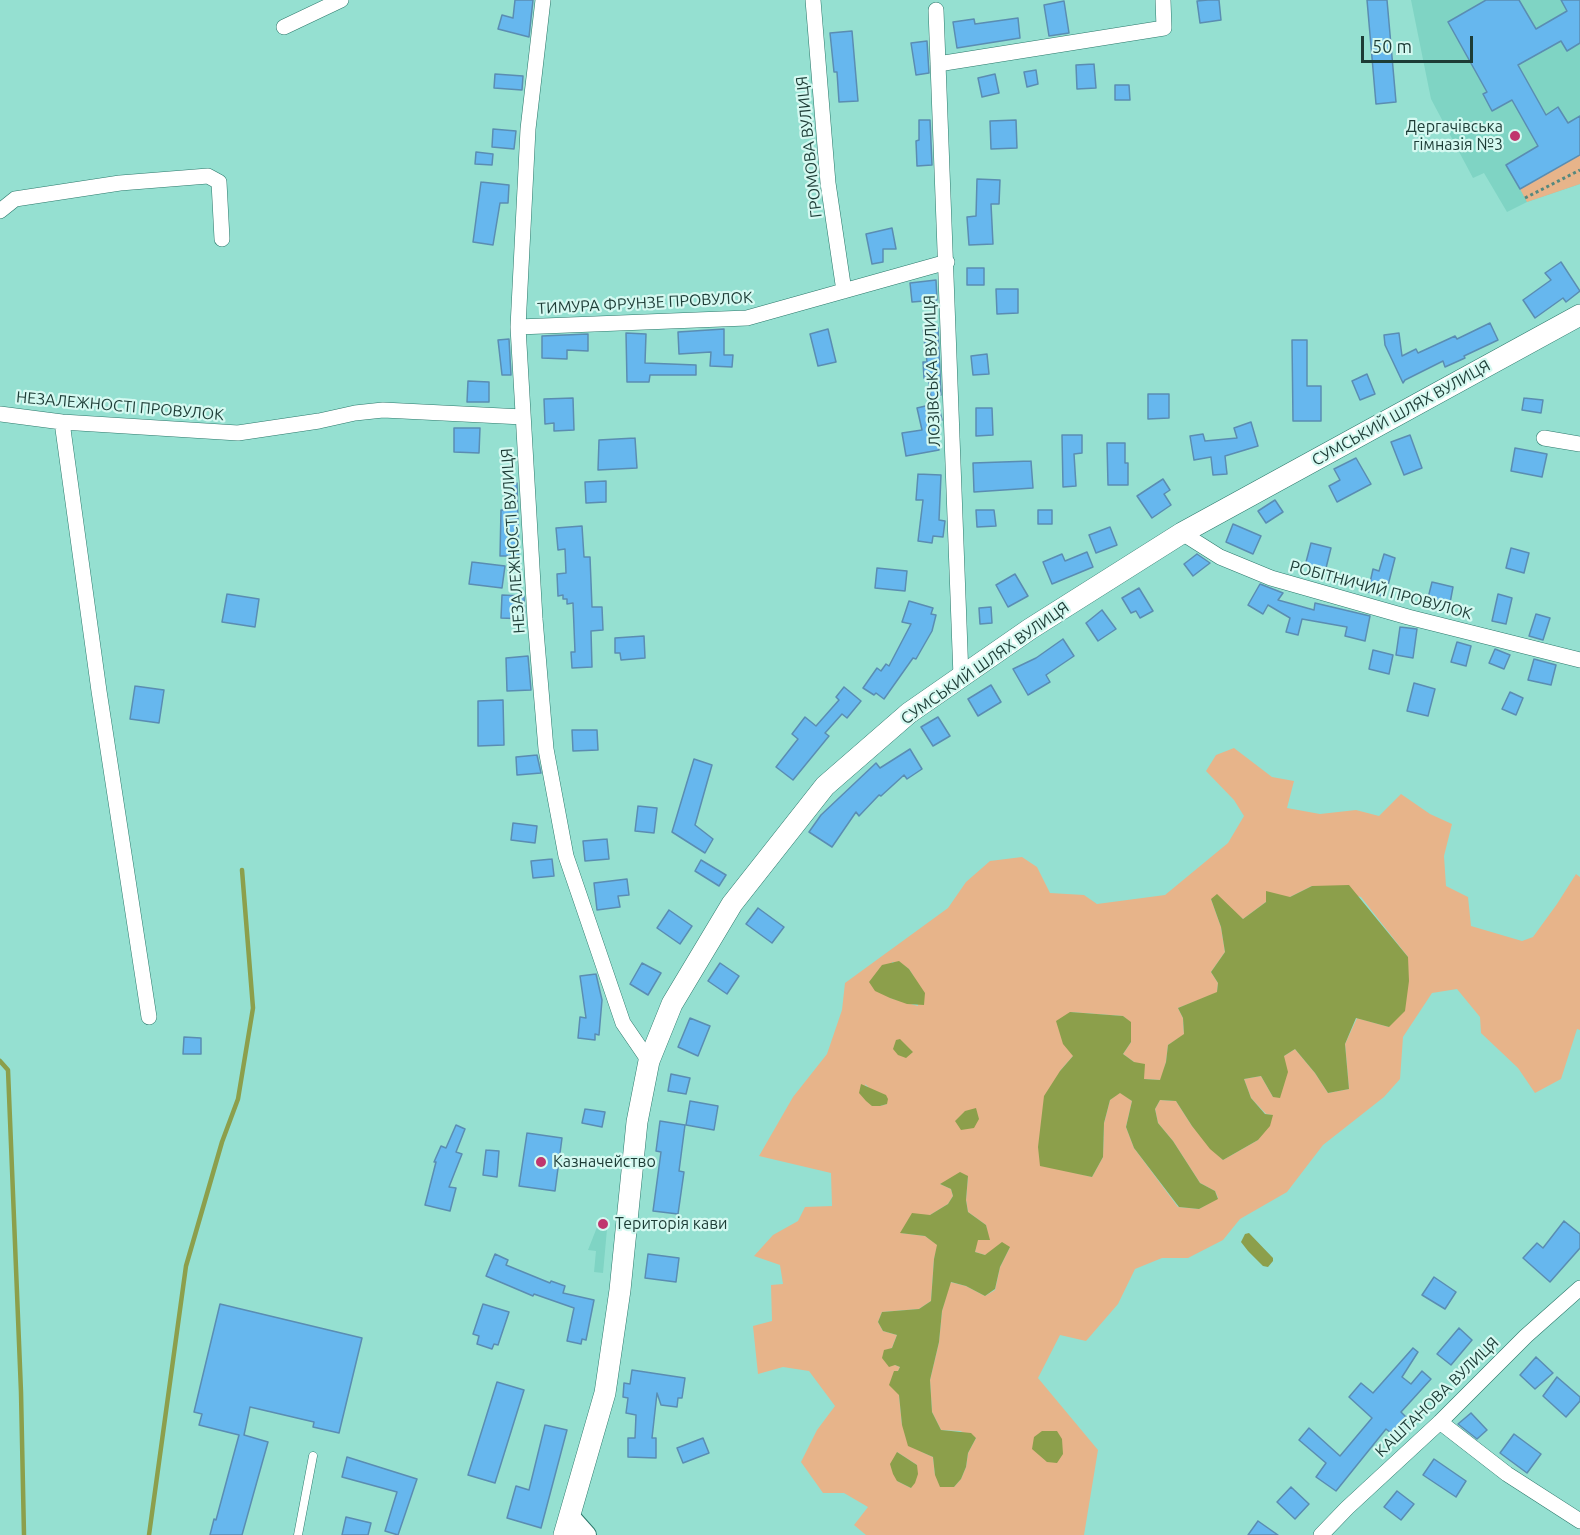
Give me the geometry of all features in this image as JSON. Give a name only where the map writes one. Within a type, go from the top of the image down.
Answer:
[{"type":"main road","name":"СУМСЬКИЙ ШЛЯХ ВУЛИЦЯ","points":[[567,1526],[605,1394],[620,1290],[637,1122],[649,1061],[672,1004],[732,904],[825,786],[909,713],[1030,629],[1182,532],[1580,315]]},
{"type":"street","points":[[284,27],[341,0]]},
{"type":"street","name":"НЕЗАЛЕЖНОСТІ ВУЛИЦЯ","points":[[543,0],[528,129],[518,327],[535,619],[546,748],[566,856],[623,1023],[649,1061]]},
{"type":"street","name":"ГРОМОВА ВУЛИЦЯ","points":[[813,0],[828,183],[844,291]]},
{"type":"street","points":[[939,64],[1164,28],[1163,0]]},
{"type":"street","name":"ЛОЗІВСЬКА ВУЛИЦЯ","points":[[936,10],[961,677]]},
{"type":"street","points":[[0,211],[15,199],[120,183],[208,176],[219,182],[222,239]]},
{"type":"street","name":"ТИМУРА ФРУНЗЕ ПРОВУЛОК","points":[[518,327],[747,318],[947,262]]},
{"type":"street","name":"НЕЗАЛЕЖНОСТІ ПРОВУЛОК","points":[[0,414],[62,422],[238,434],[354,413],[384,410],[523,417]]},
{"type":"street","points":[[62,422],[99,691],[149,1017]]},
{"type":"street","points":[[1544,438],[1580,444]]},
{"type":"street","name":"РОБІТНИЧИЙ ПРОВУЛОК","points":[[1182,532],[1220,557],[1271,578],[1408,617],[1580,660]]},
{"type":"street","name":"КАШТАНОВА ВУЛИЦЯ","points":[[1321,1535],[1440,1422],[1526,1336],[1580,1288]]},
{"type":"street","points":[[1440,1422],[1507,1474],[1580,1521]]},
{"type":"street","points":[[567,1526],[587,1535]]},
{"type":"lane","points":[[298,1535],[313,1456]]},
{"type":"path","points":[[1525,198],[1580,170]]},
{"type":"shaded area","name":"Дергачівська гімназія №3","points":[[1411,0],[1580,0],[1580,184],[1527,202],[1507,212],[1484,173],[1473,178],[1431,99]]},
{"type":"shaded area","points":[[1580,155],[1580,184],[1527,202],[1520,189]]},
{"type":"shaded area","points":[[1234,748],[1272,777],[1294,781],[1287,808],[1320,814],[1356,810],[1379,816],[1401,794],[1430,814],[1452,824],[1444,856],[1446,886],[1468,897],[1471,926],[1522,941],[1533,937],[1576,874],[1580,877],[1580,1030],[1577,1029],[1561,1079],[1535,1093],[1518,1068],[1481,1033],[1480,1017],[1457,989],[1432,993],[1403,1037],[1400,1079],[1384,1097],[1323,1145],[1287,1192],[1240,1219],[1223,1240],[1188,1258],[1162,1258],[1135,1269],[1118,1304],[1086,1341],[1060,1335],[1038,1378],[1098,1450],[1084,1535],[866,1535],[854,1525],[868,1507],[844,1493],[823,1493],[801,1462],[817,1430],[835,1406],[809,1371],[783,1367],[758,1374],[753,1326],[772,1321],[771,1285],[783,1284],[780,1265],[754,1256],[773,1235],[798,1221],[805,1207],[832,1206],[831,1173],[759,1156],[793,1097],[827,1054],[842,1010],[845,983],[948,908],[966,882],[990,861],[1022,857],[1037,867],[1050,893],[1084,895],[1097,904],[1165,895],[1228,843],[1244,816],[1234,800],[1206,771],[1216,755]],"holes":[[[1312,886],[1361,897],[1408,957],[1389,1027],[1357,1018],[1345,1044],[1349,1089],[1328,1093],[1295,1049],[1284,1056],[1273,1097],[1261,1076],[1244,1079],[1251,1098],[1266,1114],[1272,1115],[1258,1140],[1223,1160],[1192,1126],[1176,1101],[1160,1100],[1155,1109],[1158,1123],[1173,1141],[1200,1183],[1215,1191],[1218,1198],[1199,1209],[1178,1207],[1134,1148],[1126,1127],[1132,1101],[1120,1092],[1110,1100],[1104,1123],[1103,1157],[1092,1177],[1071,1172],[1060,1071],[1073,1056],[1070,1012],[1123,1016],[1131,1023],[1131,1042],[1123,1054],[1134,1062],[1144,1079],[1161,1080],[1168,1045],[1184,1035],[1183,1018],[1178,1008],[1217,993],[1218,983],[1211,972],[1225,952],[1221,927],[1211,899],[1226,905],[1243,919],[1266,902],[1290,897]],[[892,962],[899,962],[909,969],[914,977],[918,1006],[890,998]],[[865,1084],[887,1104],[872,1106]],[[968,1176],[966,1200],[968,1212],[986,1225],[989,1240],[977,1240],[975,1252],[985,1255],[1010,1247],[1000,1267],[995,1290],[985,1296],[966,1286],[950,1282],[942,1311],[939,1342],[930,1380],[932,1412],[941,1430],[960,1431],[976,1438],[968,1453],[961,1479],[954,1487],[935,1475],[933,1457],[922,1452],[902,1425],[898,1371],[900,1367],[895,1365],[884,1351],[892,1348],[897,1335],[883,1331],[878,1322],[882,1312],[919,1309],[931,1301],[934,1259],[938,1245],[925,1236],[901,1233],[948,1204],[953,1196],[951,1189],[940,1184]],[[897,1452],[917,1465],[911,1488],[897,1481]]]},
{"type":"shaded area","points":[[1349,885],[1408,957],[1409,981],[1405,1011],[1389,1027],[1356,1018],[1345,1044],[1349,1089],[1328,1093],[1295,1049],[1284,1056],[1288,1072],[1280,1098],[1273,1097],[1261,1076],[1244,1079],[1251,1098],[1265,1114],[1273,1115],[1270,1126],[1258,1140],[1223,1160],[1210,1149],[1176,1101],[1160,1100],[1155,1109],[1158,1123],[1173,1141],[1200,1183],[1215,1191],[1218,1199],[1199,1209],[1179,1207],[1134,1148],[1126,1127],[1132,1101],[1120,1093],[1110,1100],[1104,1123],[1103,1157],[1092,1177],[1040,1166],[1038,1147],[1044,1096],[1073,1056],[1063,1044],[1056,1021],[1070,1012],[1123,1016],[1131,1022],[1131,1042],[1123,1054],[1134,1062],[1145,1064],[1144,1079],[1160,1080],[1166,1062],[1168,1045],[1184,1034],[1183,1018],[1178,1008],[1217,992],[1218,983],[1211,972],[1225,952],[1221,927],[1211,899],[1217,894],[1243,919],[1266,902],[1266,891],[1290,897],[1312,886]]},
{"type":"shaded area","points":[[899,961],[909,969],[925,993],[924,1005],[907,1004],[890,998],[875,991],[869,982],[882,965]]},
{"type":"shaded area","points":[[900,1039],[913,1052],[906,1058],[898,1055],[893,1049],[896,1040]]},
{"type":"shaded area","points":[[861,1084],[886,1095],[887,1104],[872,1106],[859,1093]]},
{"type":"shaded area","points":[[976,1108],[979,1119],[974,1128],[961,1130],[955,1121],[965,1111]]},
{"type":"shaded area","points":[[960,1172],[968,1176],[966,1200],[968,1212],[986,1225],[990,1240],[978,1240],[975,1252],[985,1255],[1002,1242],[1010,1247],[1000,1267],[995,1289],[985,1296],[966,1286],[951,1282],[942,1311],[939,1342],[930,1380],[932,1412],[941,1430],[971,1433],[976,1438],[968,1453],[961,1479],[954,1487],[940,1487],[935,1475],[933,1457],[908,1446],[902,1425],[899,1395],[889,1385],[894,1371],[898,1371],[900,1367],[895,1365],[889,1367],[882,1358],[884,1350],[892,1348],[897,1335],[883,1331],[878,1322],[882,1312],[919,1309],[931,1301],[937,1245],[925,1236],[900,1233],[912,1213],[930,1215],[948,1204],[953,1196],[951,1189],[940,1184]]},
{"type":"shaded area","points":[[601,1217],[608,1218],[603,1273],[594,1272],[596,1251],[588,1250]]},
{"type":"shaded area","points":[[1249,1233],[1273,1258],[1268,1267],[1263,1266],[1241,1242],[1245,1234]]},
{"type":"shaded area","points":[[1042,1431],[1057,1431],[1062,1439],[1063,1454],[1057,1463],[1047,1462],[1032,1449],[1034,1437]]},
{"type":"shaded area","points":[[897,1452],[917,1465],[918,1474],[911,1488],[897,1481],[893,1474],[890,1464]]},
{"type":"building","points":[[515,0],[533,0],[529,37],[498,29],[502,15],[513,18]]},
{"type":"building","points":[[1219,0],[1221,20],[1200,23],[1197,1]]},
{"type":"building","points":[[1367,0],[1387,0],[1396,102],[1376,104]]},
{"type":"building","points":[[1486,0],[1519,0],[1536,29],[1567,11],[1561,0],[1580,0],[1580,43],[1567,51],[1561,41],[1518,65],[1546,115],[1558,107],[1568,123],[1580,116],[1580,155],[1520,189],[1506,165],[1538,146],[1512,100],[1492,111],[1483,94],[1487,92],[1448,22]]},
{"type":"building","points":[[1064,1],[1069,33],[1049,36],[1044,5]]},
{"type":"building","points":[[1018,18],[1020,38],[957,48],[953,22],[974,19],[975,24]]},
{"type":"building","points":[[852,31],[858,101],[839,102],[837,72],[834,72],[830,33]]},
{"type":"building","points":[[927,41],[929,73],[916,75],[911,43]]},
{"type":"building","points":[[1094,64],[1096,88],[1077,89],[1076,65]]},
{"type":"building","points":[[1036,70],[1038,84],[1027,87],[1024,72]]},
{"type":"building","points":[[495,74],[523,76],[522,90],[494,88]]},
{"type":"building","points":[[995,74],[999,93],[982,97],[978,78]]},
{"type":"building","points":[[1115,85],[1129,85],[1130,100],[1115,100]]},
{"type":"building","points":[[919,120],[930,120],[932,165],[917,166],[916,141],[919,140]]},
{"type":"building","points":[[1016,120],[1017,148],[991,149],[990,121]]},
{"type":"building","points":[[493,129],[516,131],[514,149],[492,147]]},
{"type":"building","points":[[476,152],[493,154],[492,165],[475,164]]},
{"type":"building","points":[[977,179],[1000,180],[999,204],[991,204],[993,244],[969,245],[967,217],[976,216]]},
{"type":"building","points":[[481,182],[509,185],[508,203],[500,203],[493,245],[473,242]]},
{"type":"building","points":[[892,228],[896,249],[883,249],[883,262],[872,264],[866,234]]},
{"type":"building","points":[[1561,262],[1580,291],[1566,302],[1563,298],[1535,318],[1523,300],[1551,280],[1545,273]]},
{"type":"building","points":[[967,268],[984,268],[984,285],[967,285]]},
{"type":"building","points":[[936,280],[937,300],[912,302],[910,283]]},
{"type":"building","points":[[996,289],[1018,289],[1018,313],[997,314]]},
{"type":"building","points":[[1490,323],[1498,340],[1445,367],[1443,361],[1403,383],[1385,345],[1384,335],[1399,333],[1402,356],[1416,349],[1418,353],[1455,336],[1457,339]]},
{"type":"building","points":[[938,328],[941,395],[931,397],[928,377],[924,378],[923,362],[927,362],[923,330]]},
{"type":"building","points":[[724,329],[724,355],[733,355],[732,367],[710,366],[711,352],[679,354],[678,332]]},
{"type":"building","points":[[828,329],[836,362],[818,366],[810,334]]},
{"type":"building","points":[[626,333],[646,334],[645,363],[696,365],[696,375],[650,375],[649,382],[627,382]]},
{"type":"building","points":[[588,334],[588,351],[567,350],[567,359],[542,358],[542,336]]},
{"type":"building","points":[[509,339],[511,375],[502,375],[498,340]]},
{"type":"building","points":[[1292,340],[1307,340],[1307,386],[1321,386],[1321,421],[1293,421]]},
{"type":"building","points":[[987,354],[989,374],[973,375],[971,356]]},
{"type":"building","points":[[1367,374],[1375,394],[1360,400],[1352,381]]},
{"type":"building","points":[[468,381],[489,382],[489,402],[467,402]]},
{"type":"building","points":[[1148,394],[1169,394],[1169,418],[1148,419]]},
{"type":"building","points":[[573,398],[574,430],[554,431],[554,423],[545,424],[544,399]]},
{"type":"building","points":[[1524,398],[1543,400],[1541,413],[1522,410]]},
{"type":"building","points":[[938,403],[942,420],[934,422],[939,450],[906,456],[902,433],[922,430],[917,408]]},
{"type":"building","points":[[976,408],[992,408],[993,435],[976,436]]},
{"type":"building","points":[[1251,422],[1258,446],[1225,456],[1227,474],[1213,475],[1211,457],[1194,460],[1190,436],[1203,434],[1205,441],[1237,438],[1234,428]]},
{"type":"building","points":[[454,428],[480,428],[479,453],[454,452]]},
{"type":"building","points":[[1062,435],[1082,435],[1082,453],[1074,454],[1076,486],[1063,487]]},
{"type":"building","points":[[1410,435],[1422,468],[1404,475],[1391,442]]},
{"type":"building","points":[[635,438],[637,468],[598,470],[599,440]]},
{"type":"building","points":[[1107,443],[1125,443],[1128,485],[1108,485]]},
{"type":"building","points":[[1515,448],[1547,454],[1542,477],[1511,471]]},
{"type":"building","points":[[1356,458],[1371,484],[1337,502],[1329,486],[1340,480],[1334,469]]},
{"type":"building","points":[[1031,461],[1033,488],[974,492],[973,463]]},
{"type":"building","points":[[918,474],[941,475],[939,520],[945,521],[943,537],[933,536],[932,543],[918,541],[923,500],[916,500]]},
{"type":"building","points":[[1163,479],[1170,490],[1164,494],[1171,505],[1152,518],[1137,496]]},
{"type":"building","points":[[606,481],[606,502],[586,503],[585,482]]},
{"type":"building","points":[[517,483],[519,556],[500,556],[501,510],[507,510],[504,484]]},
{"type":"building","points":[[1275,500],[1283,512],[1266,523],[1258,511]]},
{"type":"building","points":[[976,510],[994,510],[996,526],[977,527]]},
{"type":"building","points":[[1038,510],[1052,510],[1052,524],[1038,524]]},
{"type":"building","points":[[1233,524],[1261,536],[1253,554],[1226,542]]},
{"type":"building","points":[[582,526],[584,557],[590,557],[592,607],[602,607],[603,630],[591,631],[592,667],[572,668],[571,652],[575,652],[573,603],[567,604],[567,599],[563,599],[563,595],[558,596],[557,574],[566,573],[565,549],[558,550],[556,528]]},
{"type":"building","points":[[1110,527],[1117,545],[1096,553],[1089,535]]},
{"type":"building","points":[[1311,543],[1331,548],[1325,572],[1305,566]]},
{"type":"building","points":[[1511,548],[1529,553],[1524,573],[1506,568]]},
{"type":"building","points":[[1087,552],[1093,567],[1052,584],[1043,562],[1062,554],[1065,561]]},
{"type":"building","points":[[1197,554],[1210,563],[1193,576],[1184,564]]},
{"type":"building","points":[[1384,554],[1395,558],[1385,597],[1368,592],[1373,569],[1379,571]]},
{"type":"building","points":[[472,562],[505,566],[502,588],[469,584]]},
{"type":"building","points":[[877,568],[907,571],[905,591],[875,588]]},
{"type":"building","points":[[1015,574],[1028,596],[1008,607],[996,585]]},
{"type":"building","points":[[1432,582],[1453,587],[1450,603],[1428,598]]},
{"type":"building","points":[[1260,584],[1283,593],[1278,600],[1314,610],[1315,603],[1370,616],[1365,641],[1345,636],[1347,627],[1302,619],[1298,635],[1286,632],[1290,618],[1268,605],[1263,614],[1248,605]]},
{"type":"building","points":[[1139,588],[1153,611],[1140,618],[1136,611],[1131,613],[1122,598]]},
{"type":"building","points":[[227,594],[259,599],[255,627],[222,622]]},
{"type":"building","points":[[1498,594],[1512,598],[1506,624],[1492,621]]},
{"type":"building","points":[[502,595],[524,596],[525,619],[501,618]]},
{"type":"building","points":[[909,601],[933,608],[931,614],[936,615],[932,631],[916,659],[913,658],[884,699],[863,688],[877,668],[881,671],[886,664],[889,666],[911,624],[902,622]]},
{"type":"building","points":[[991,607],[992,623],[980,624],[979,608]]},
{"type":"building","points":[[1102,610],[1116,629],[1098,641],[1086,623]]},
{"type":"building","points":[[1536,614],[1550,618],[1543,640],[1529,636]]},
{"type":"building","points":[[1400,627],[1417,629],[1413,658],[1396,655]]},
{"type":"building","points":[[644,636],[645,658],[621,660],[620,653],[615,653],[615,638]]},
{"type":"building","points":[[1063,639],[1074,656],[1046,675],[1050,682],[1028,695],[1013,669],[1036,658]]},
{"type":"building","points":[[1457,642],[1471,646],[1466,666],[1451,662]]},
{"type":"building","points":[[1495,649],[1510,655],[1504,669],[1489,663]]},
{"type":"building","points":[[1373,650],[1393,655],[1389,674],[1369,669]]},
{"type":"building","points":[[528,656],[531,690],[507,691],[506,658]]},
{"type":"building","points":[[1534,659],[1556,665],[1551,685],[1528,680]]},
{"type":"building","points":[[1414,683],[1435,689],[1428,716],[1407,711]]},
{"type":"building","points":[[991,685],[1001,702],[978,716],[968,699]]},
{"type":"building","points":[[135,686],[164,690],[159,723],[130,719]]},
{"type":"building","points":[[844,687],[861,701],[847,718],[842,714],[825,733],[829,736],[793,780],[776,767],[798,739],[792,734],[805,717],[816,726],[839,700],[836,697]]},
{"type":"building","points":[[1510,692],[1523,698],[1516,715],[1502,709]]},
{"type":"building","points":[[503,700],[504,745],[478,746],[478,701]]},
{"type":"building","points":[[938,717],[950,736],[933,746],[921,727]]},
{"type":"building","points":[[572,730],[597,730],[598,750],[573,751]]},
{"type":"building","points":[[910,749],[922,769],[907,779],[904,775],[881,796],[879,795],[859,816],[856,812],[832,847],[809,832],[821,815],[876,763],[880,768]]},
{"type":"building","points":[[537,755],[541,773],[517,775],[516,757]]},
{"type":"building","points":[[694,759],[712,765],[695,825],[713,839],[705,853],[672,832]]},
{"type":"building","points":[[638,806],[657,808],[654,833],[635,831]]},
{"type":"building","points":[[513,823],[537,826],[535,843],[511,840]]},
{"type":"building","points":[[607,839],[609,859],[585,861],[583,841]]},
{"type":"building","points":[[552,859],[554,876],[533,878],[531,861]]},
{"type":"building","points":[[701,860],[726,875],[719,886],[695,871]]},
{"type":"building","points":[[627,879],[629,895],[618,896],[620,907],[597,910],[594,883]]},
{"type":"building","points":[[758,908],[784,927],[772,943],[746,924]]},
{"type":"building","points":[[669,910],[692,926],[680,944],[657,928]]},
{"type":"building","points":[[642,963],[661,973],[648,995],[630,984]]},
{"type":"building","points":[[720,963],[739,976],[727,994],[708,981]]},
{"type":"building","points":[[596,974],[602,1000],[599,1035],[595,1034],[595,1040],[578,1038],[580,1017],[586,1018],[580,976]]},
{"type":"building","points":[[690,1018],[710,1026],[698,1056],[678,1047]]},
{"type":"building","points":[[184,1037],[201,1038],[201,1054],[183,1054]]},
{"type":"building","points":[[671,1074],[690,1078],[686,1094],[668,1091]]},
{"type":"building","points":[[690,1101],[718,1106],[714,1130],[686,1125]]},
{"type":"building","points":[[585,1109],[605,1112],[602,1127],[582,1123]]},
{"type":"building","points":[[660,1121],[685,1125],[679,1171],[684,1172],[678,1214],[653,1211],[661,1152],[656,1151]]},
{"type":"building","points":[[456,1125],[465,1129],[456,1152],[462,1154],[449,1187],[456,1188],[450,1211],[425,1205],[436,1162],[434,1162],[441,1146],[446,1148]]},
{"type":"building","name":"Казначейство","points":[[527,1133],[562,1138],[555,1191],[519,1186]]},
{"type":"building","points":[[486,1150],[499,1151],[497,1177],[483,1175]]},
{"type":"building","points":[[1564,1221],[1580,1234],[1580,1248],[1550,1282],[1523,1258],[1537,1243],[1543,1248]]},
{"type":"building","points":[[495,1254],[508,1260],[506,1265],[550,1283],[551,1281],[565,1286],[563,1293],[594,1300],[586,1340],[582,1339],[581,1344],[567,1341],[574,1308],[534,1294],[533,1296],[486,1276]]},
{"type":"building","points":[[648,1254],[679,1258],[676,1282],[645,1278]]},
{"type":"building","points":[[1434,1277],[1456,1292],[1445,1309],[1422,1295]]},
{"type":"building","points":[[220,1304],[362,1338],[339,1433],[313,1427],[314,1422],[250,1407],[244,1435],[268,1442],[242,1535],[210,1535],[239,1435],[199,1425],[202,1414],[194,1412]]},
{"type":"building","points":[[483,1304],[509,1312],[498,1345],[494,1344],[492,1349],[477,1344],[479,1336],[473,1334]]},
{"type":"building","points":[[1459,1328],[1472,1340],[1451,1365],[1437,1354]]},
{"type":"building","points":[[1413,1348],[1418,1352],[1402,1377],[1411,1384],[1422,1371],[1431,1379],[1401,1412],[1406,1417],[1391,1433],[1386,1429],[1336,1491],[1316,1477],[1326,1463],[1299,1440],[1309,1428],[1340,1456],[1372,1418],[1349,1397],[1361,1383],[1373,1393]]},
{"type":"building","points":[[1536,1357],[1553,1373],[1535,1389],[1520,1375]]},
{"type":"building","points":[[632,1370],[685,1378],[682,1398],[678,1398],[677,1407],[661,1405],[657,1393],[652,1438],[656,1438],[656,1458],[628,1457],[628,1438],[635,1438],[636,1415],[626,1413],[628,1398],[623,1397],[624,1383],[630,1384]]},
{"type":"building","points":[[1557,1377],[1580,1397],[1580,1401],[1566,1417],[1543,1396]]},
{"type":"building","points":[[497,1382],[524,1390],[495,1483],[468,1475]]},
{"type":"building","points":[[1471,1413],[1487,1430],[1477,1439],[1458,1424]]},
{"type":"building","points":[[545,1425],[567,1430],[541,1528],[507,1518],[516,1486],[529,1490]]},
{"type":"building","points":[[1514,1434],[1541,1454],[1527,1473],[1500,1453]]},
{"type":"building","points":[[703,1438],[709,1453],[683,1463],[677,1448]]},
{"type":"building","points":[[347,1457],[417,1479],[398,1535],[385,1531],[397,1492],[342,1477]]},
{"type":"building","points":[[1434,1459],[1466,1481],[1456,1497],[1423,1475]]},
{"type":"building","points":[[1291,1487],[1309,1504],[1295,1519],[1277,1502]]},
{"type":"building","points":[[1397,1491],[1414,1504],[1401,1520],[1384,1507]]},
{"type":"building","points":[[346,1517],[371,1523],[368,1535],[342,1535]]},
{"type":"building","points":[[1258,1521],[1278,1535],[1248,1535]]},
{"type":"waterway","points":[[149,1535],[186,1266],[222,1142],[238,1099],[253,1008],[242,870]]},
{"type":"waterway","points":[[0,1061],[8,1070],[21,1392],[24,1535]]},
{"type":"place","name":"Дергачівська гімназія №3","points":[[1515,136]]},
{"type":"place","name":"Казначейство","points":[[541,1162]]},
{"type":"place","name":"Територія кави","points":[[603,1224]]}]
